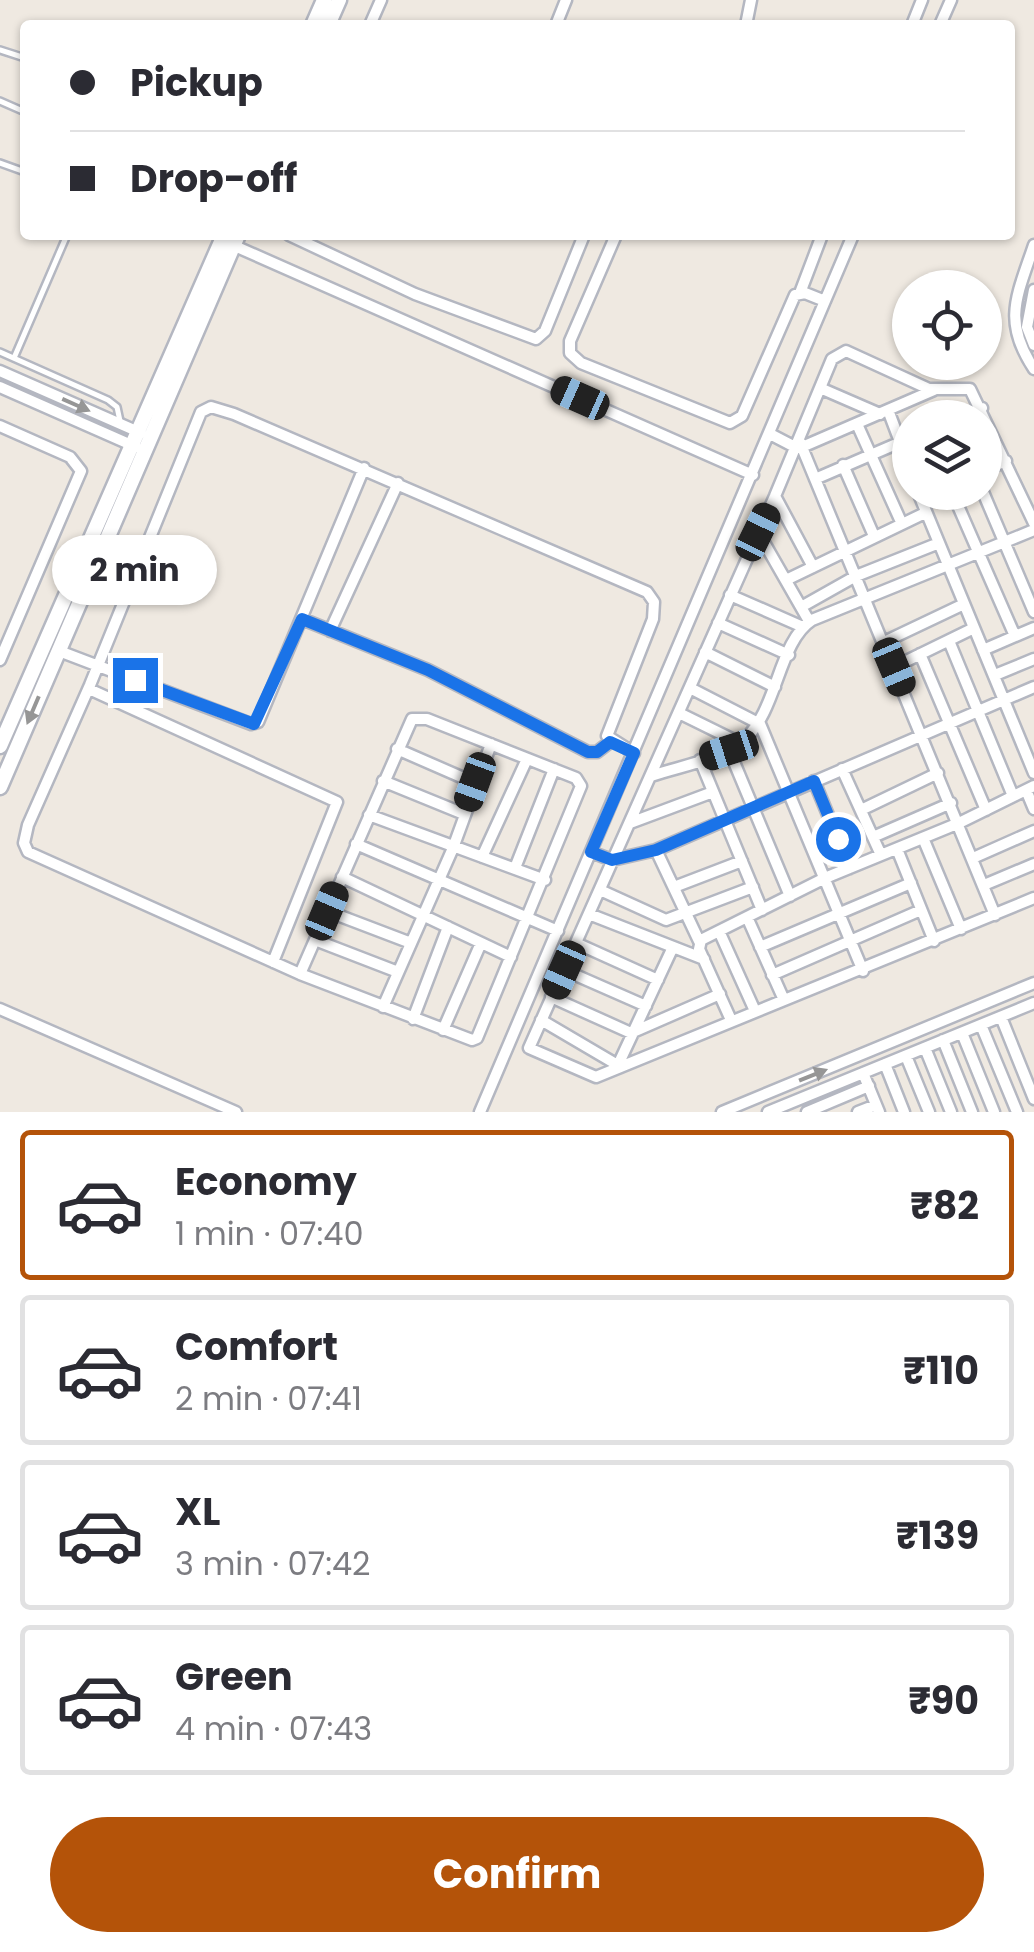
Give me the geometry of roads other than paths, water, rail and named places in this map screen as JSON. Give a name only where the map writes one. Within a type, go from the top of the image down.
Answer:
[{"type":"street","points":[[0,787],[229,240]]},
{"type":"street","points":[[231,240],[753,475]]},
{"type":"street","points":[[300,240],[415,294],[536,339],[546,331],[582,240]]},
{"type":"street","points":[[614,240],[570,341],[570,353],[580,363],[730,423],[742,416],[820,240]]},
{"type":"street","points":[[480,1112],[851,240]]},
{"type":"street","points":[[1034,245],[1017,297],[1014,335],[1034,369]]},
{"type":"street","points":[[800,292],[826,302]]},
{"type":"street","points":[[1017,297],[1033,298],[1027,326],[1034,345]]},
{"type":"street","points":[[935,390],[846,351],[832,359],[799,445],[529,1046],[531,1052],[589,1078],[863,971],[1034,898]]},
{"type":"street","points":[[0,371],[121,424],[143,442]]},
{"type":"street","points":[[0,387],[143,442]]},
{"type":"street","points":[[770,434],[799,445],[935,390],[966,387],[976,400]]},
{"type":"street","points":[[820,388],[884,412],[892,423]]},
{"type":"street","points":[[300,974],[408,724],[418,717],[576,778],[581,789],[478,1038],[468,1040],[300,974],[42,861],[25,848],[28,825],[98,667],[201,412],[221,409],[651,596],[653,619],[608,734],[610,742]]},
{"type":"street","points":[[857,424],[902,524]]},
{"type":"street","points":[[0,426],[70,457],[80,470],[0,660]]},
{"type":"street","points":[[0,746],[143,442]]},
{"type":"street","points":[[799,445],[996,914]]},
{"type":"street","points":[[815,479],[892,445]]},
{"type":"street","points":[[650,776],[734,747],[760,724],[806,624],[1034,526],[1002,456]]},
{"type":"street","points":[[1002,463],[1006,461]]},
{"type":"street","points":[[843,466],[874,536]]},
{"type":"street","points":[[59,651],[254,724],[364,468]]},
{"type":"street","points":[[330,631],[398,483]]},
{"type":"street","points":[[775,496],[813,567]]},
{"type":"street","points":[[925,510],[1034,773]]},
{"type":"street","points":[[960,510],[1014,636]]},
{"type":"street","points":[[991,510],[1034,612]]},
{"type":"street","points":[[786,580],[926,513]]},
{"type":"street","points":[[758,532],[806,624]]},
{"type":"street","points":[[800,607],[856,576],[939,542]]},
{"type":"street","points":[[730,596],[806,624]]},
{"type":"street","points":[[884,642],[964,604]]},
{"type":"street","points":[[302,619],[443,677],[588,752],[597,752],[610,742]]},
{"type":"street","points":[[718,623],[789,655]]},
{"type":"street","points":[[894,667],[974,628]]},
{"type":"street","points":[[984,650],[1034,628]]},
{"type":"street","points":[[948,640],[1014,796]]},
{"type":"street","points":[[705,652],[776,688]]},
{"type":"street","points":[[920,654],[986,810]]},
{"type":"street","points":[[995,675],[1034,658]]},
{"type":"street","points":[[690,688],[760,724],[863,971]]},
{"type":"street","points":[[591,852],[612,860],[656,850],[1034,688]]},
{"type":"street","points":[[88,689],[337,802],[273,962]]},
{"type":"street","points":[[678,713],[734,747],[790,896]]},
{"type":"street","points":[[610,742],[634,753]]},
{"type":"street","points":[[382,1006],[453,848],[492,744]]},
{"type":"street","points":[[397,749],[475,782]]},
{"type":"street","points":[[482,856],[527,758]]},
{"type":"street","points":[[700,760],[762,910]]},
{"type":"street","points":[[842,769],[881,855]]},
{"type":"street","points":[[515,868],[554,770]]},
{"type":"street","points":[[860,810],[938,773]]},
{"type":"street","points":[[814,781],[850,868]]},
{"type":"street","points":[[383,782],[464,814]]},
{"type":"street","points":[[699,941],[824,878],[959,823],[1030,788],[1034,809]]},
{"type":"street","points":[[630,823],[713,792]]},
{"type":"street","points":[[872,837],[951,803]]},
{"type":"street","points":[[369,814],[545,880]]},
{"type":"street","points":[[973,858],[1034,831]]},
{"type":"street","points":[[922,838],[961,929]]},
{"type":"street","points":[[356,844],[558,931]]},
{"type":"street","points":[[896,849],[934,941]]},
{"type":"street","points":[[656,850],[731,1020]]},
{"type":"street","points":[[674,887],[742,861]]},
{"type":"street","points":[[984,885],[1034,864]]},
{"type":"street","points":[[342,877],[511,957]]},
{"type":"street","points":[[760,948],[910,883]]},
{"type":"street","points":[[600,890],[661,920],[753,887]]},
{"type":"street","points":[[772,974],[921,910]]},
{"type":"street","points":[[327,911],[411,943]]},
{"type":"street","points":[[589,914],[704,958]]},
{"type":"street","points":[[747,917],[784,1000]]},
{"type":"street","points":[[413,1018],[448,927]]},
{"type":"street","points":[[719,931],[754,1011]]},
{"type":"street","points":[[315,940],[398,972]]},
{"type":"street","points":[[444,1030],[482,943]]},
{"type":"street","points":[[576,943],[658,980]]},
{"type":"street","points":[[619,1066],[673,947]]},
{"type":"street","points":[[564,970],[646,1006]]},
{"type":"street","points":[[722,1112],[1034,984]]},
{"type":"street","points":[[551,998],[632,1033],[720,994]]},
{"type":"street","points":[[768,1112],[1034,1003]]},
{"type":"street","points":[[0,1009],[236,1112]]},
{"type":"street","points":[[1000,1017],[1034,1098]]},
{"type":"street","points":[[541,1020],[619,1066]]},
{"type":"street","points":[[981,1025],[1017,1112]]},
{"type":"street","points":[[962,1032],[994,1112]]},
{"type":"street","points":[[943,1040],[972,1112]]},
{"type":"street","points":[[925,1048],[951,1112]]},
{"type":"street","points":[[906,1056],[929,1112]]},
{"type":"street","points":[[885,1064],[904,1112]]},
{"type":"street","points":[[858,1112],[878,1108],[864,1073]]},
{"type":"street","points":[[807,1112],[869,1086]]},
{"type":"lane","points":[[14,358],[65,240]]},
{"type":"lane","points":[[0,352],[108,400],[117,407],[121,424]]}]
